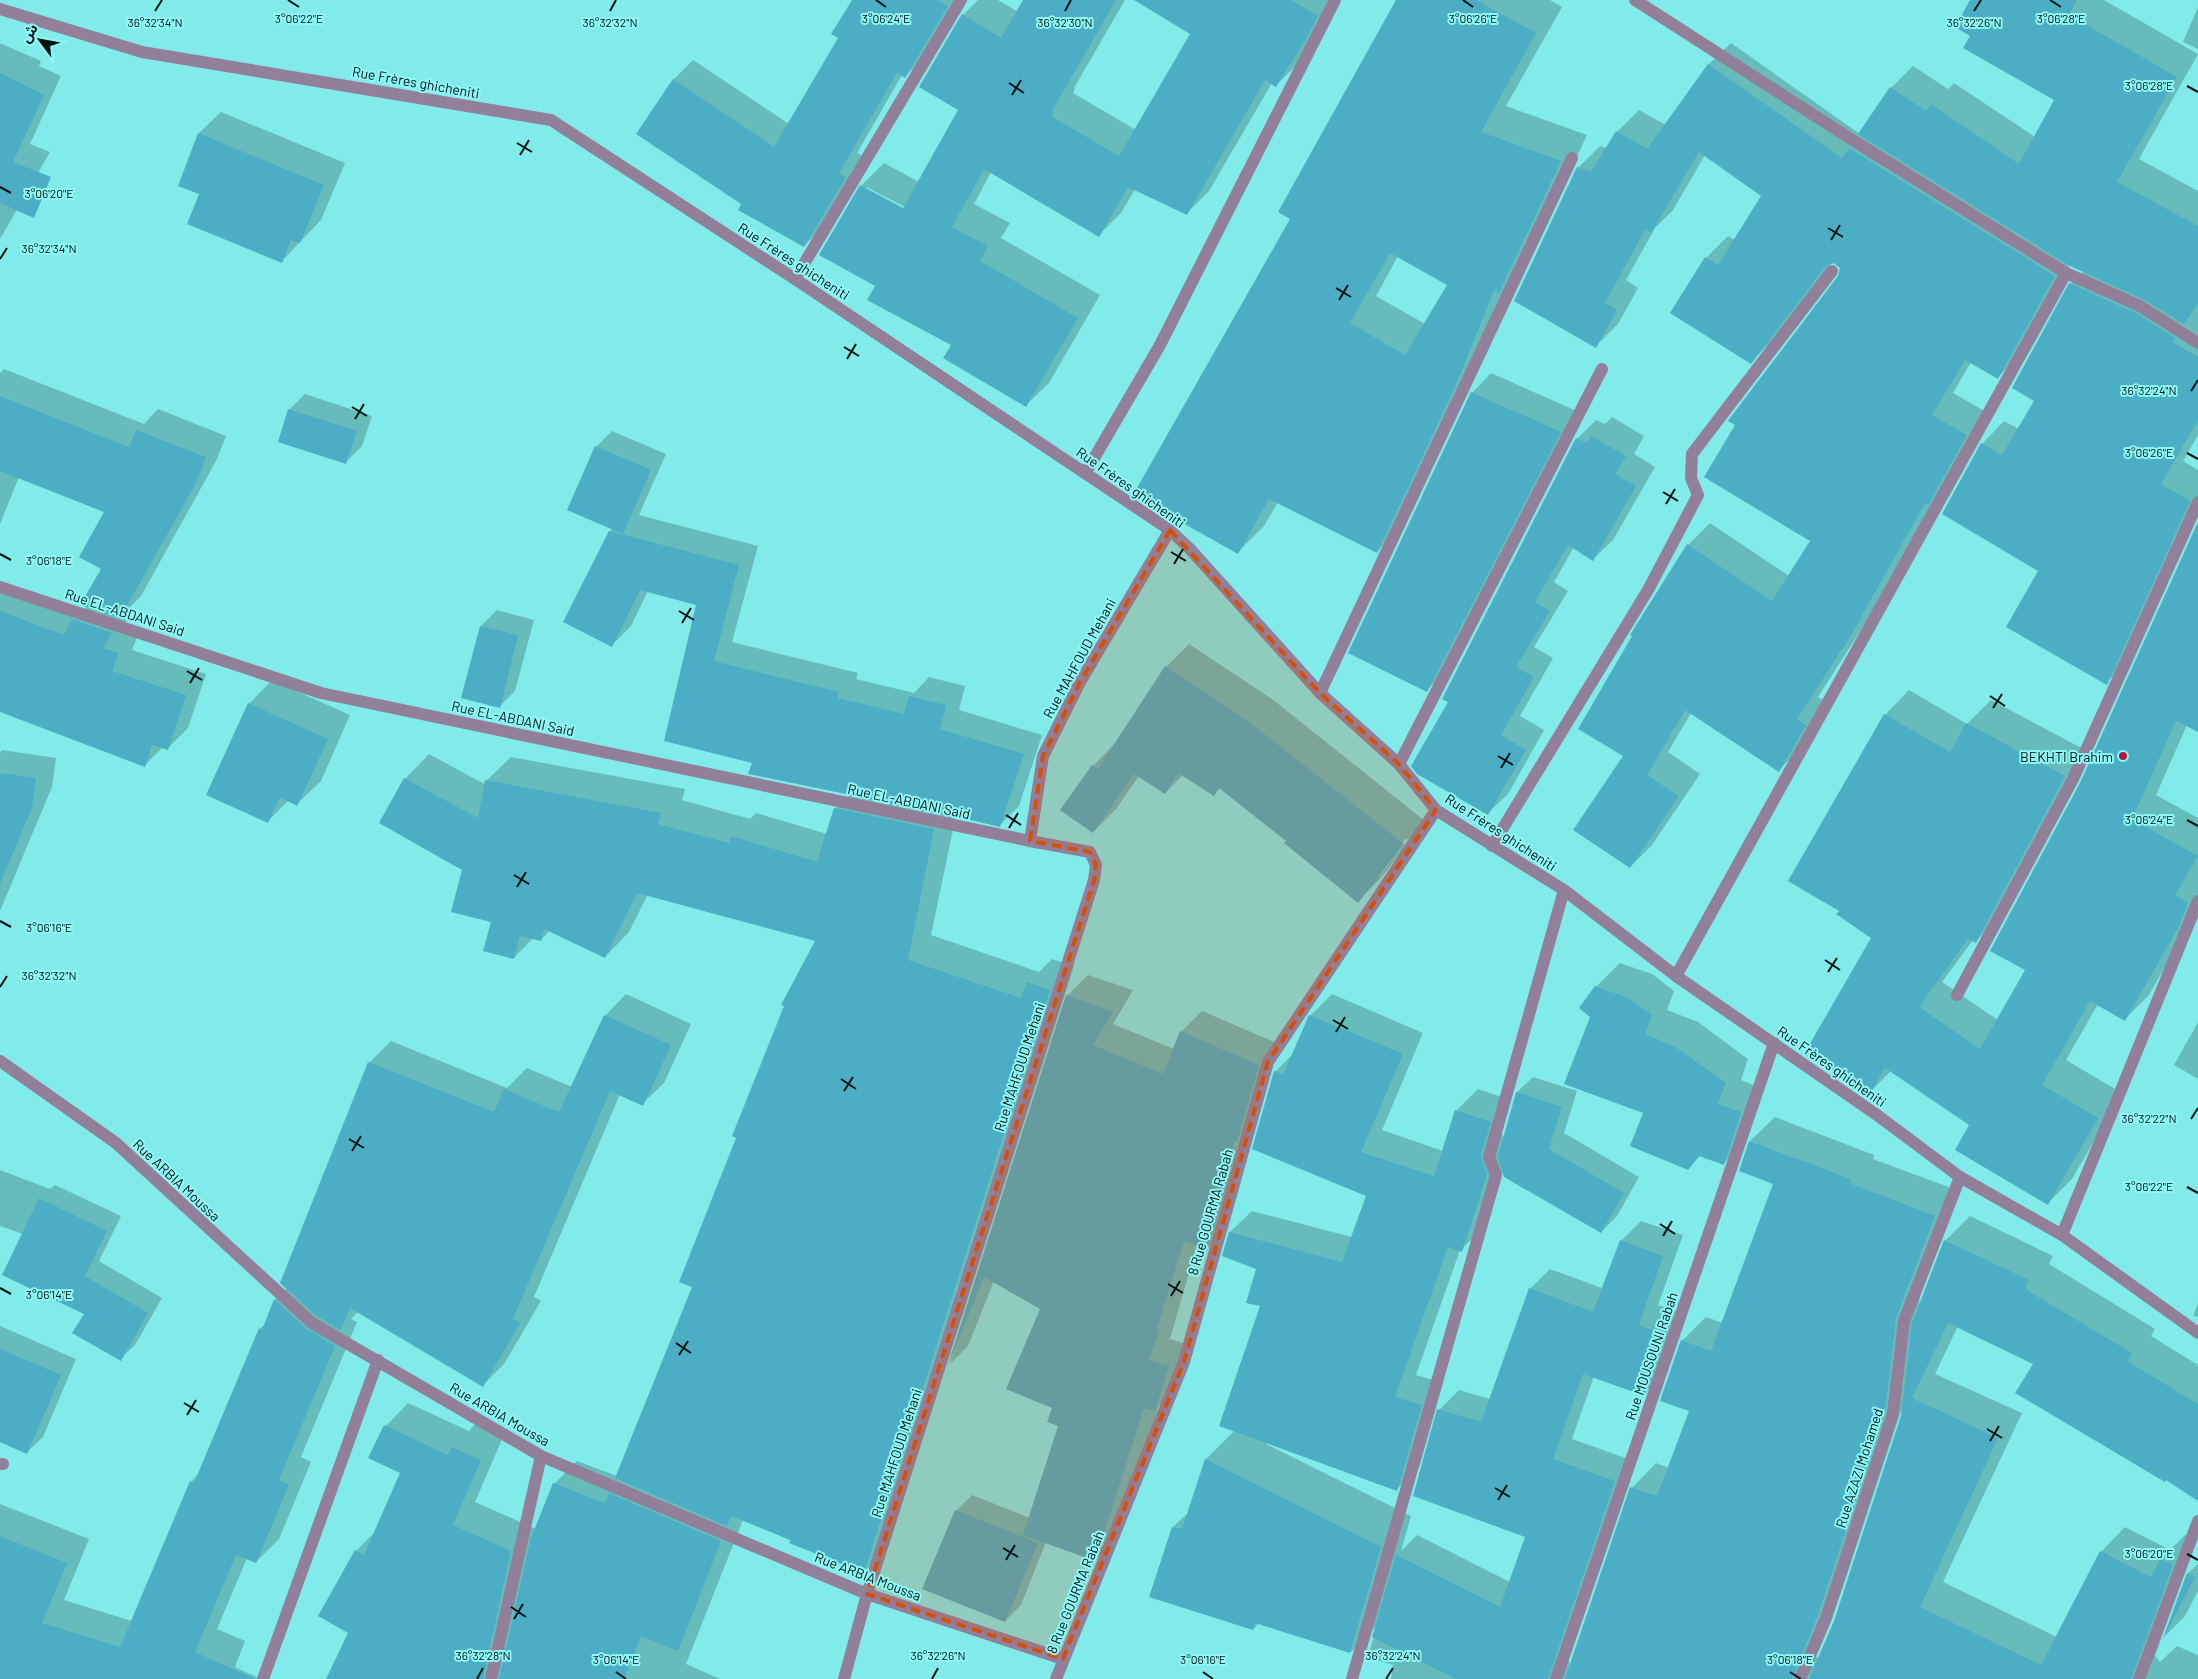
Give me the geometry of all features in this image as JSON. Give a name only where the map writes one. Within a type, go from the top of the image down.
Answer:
[{"type":"street","points":[[795,279],[961,0]]},
{"type":"street","points":[[1086,472],[1160,345],[1335,0]]},
{"type":"street","points":[[1635,0],[1846,136],[2066,273],[2140,306],[2198,343]]},
{"type":"street","name":"Rue Frères ghicheniti","points":[[0,9],[142,52],[551,120],[795,279],[1170,530],[1190,549],[1320,693],[1399,764],[1436,810],[1564,890],[1676,976],[1877,1115],[1960,1177],[2062,1234],[2198,1333]]},
{"type":"street","points":[[1320,693],[1572,158]]},
{"type":"street","points":[[1492,846],[1648,590],[1698,495],[1691,478],[1692,454],[1832,271]]},
{"type":"street","points":[[1676,976],[2066,273]]},
{"type":"street","points":[[1399,764],[1602,369]]},
{"type":"street","points":[[1957,995],[2072,779],[2198,502]]},
{"type":"street","name":"Rue MAHFOUD Mehani","points":[[844,1679],[866,1594],[1094,880],[1096,865],[1090,852],[1030,841],[1043,756],[1080,682],[1170,530]]},
{"type":"street","name":"Rue EL-ABDANI Said","points":[[0,587],[321,694],[1030,841]]},
{"type":"street","name":"8 Rue GOURMA Rabah","points":[[1056,1679],[1184,1362],[1268,1062],[1436,810]]},
{"type":"street","points":[[1352,1679],[1496,1175],[1489,1157],[1564,890]]},
{"type":"street","points":[[2062,1234],[2198,901]]},
{"type":"street","name":"Rue MOUSOUNI Rabah","points":[[1556,1679],[1774,1043]]},
{"type":"street","name":"Rue ARBIA Moussa","points":[[0,1061],[116,1143],[312,1323],[541,1456],[866,1594],[1063,1659]]},
{"type":"street","name":"Rue AZAZI Mohamed","points":[[1800,1679],[1826,1618],[1893,1413],[1904,1321],[1960,1177]]},
{"type":"street","points":[[263,1679],[378,1360]]},
{"type":"street","points":[[490,1679],[541,1456]]},
{"type":"street","points":[[2139,1679],[2198,1521]]},
{"type":"highlighted area","points":[[1170,530],[1320,693],[1399,764],[1436,810],[1268,1062],[1184,1362],[1063,1659],[867,1594],[1094,880],[1096,865],[1090,852],[1030,841],[1043,756],[1080,682]]},
{"type":"building","points":[[852,0],[938,0],[948,6],[905,78],[897,73],[839,173],[846,177],[804,247],[738,210],[741,204],[636,134],[673,79],[774,147],[838,38],[831,34]]},
{"type":"building","points":[[1023,0],[1116,0],[1052,111],[1054,112],[1051,116],[1119,156],[1190,34],[1134,0],[1291,0],[1318,16],[1276,87],[1265,80],[1187,215],[1128,187],[1099,237],[984,169],[952,227],[988,246],[980,261],[1078,318],[1026,407],[943,358],[951,345],[867,300],[875,286],[819,255],[860,185],[903,208],[958,110],[919,87],[962,14],[1001,38]]},
{"type":"building","points":[[1396,0],[1476,0],[1536,33],[1481,132],[1561,161],[1499,293],[1494,290],[1456,385],[1377,553],[1269,499],[1238,554],[1133,495],[1290,219],[1278,212]],"holes":[[[1390,253],[1447,285],[1405,355],[1350,323]]]},
{"type":"building","points":[[1970,0],[2077,0],[2069,15],[2177,77],[2117,182],[2198,226],[2198,303],[2184,324],[2143,299],[2070,266],[1858,134],[1890,87],[1926,111],[1931,104],[2019,164],[2054,100],[1963,48],[1970,36],[1955,27]]},
{"type":"building","points":[[1708,64],[1842,158],[1849,148],[2055,276],[1998,379],[1965,360],[1932,415],[1967,435],[1928,505],[1925,503],[1850,637],[1797,719],[1806,725],[1779,772],[1685,710],[1647,775],[1679,796],[1630,868],[1573,830],[1623,756],[1578,729],[1632,636],[1630,635],[1687,544],[1772,601],[1810,541],[1704,477],[1735,425],[1728,421],[1838,276],[1840,268],[1834,263],[1826,266],[1751,364],[1670,313],[1705,257],[1718,265],[1761,196],[1699,152],[1651,233],[1645,230],[1605,303],[1617,310],[1596,348],[1514,301],[1577,167],[1591,172],[1616,131],[1647,149]]},
{"type":"building","points":[[0,73],[44,95],[13,162],[51,177],[34,218],[0,203]]},
{"type":"building","points":[[198,133],[324,185],[300,243],[291,240],[282,263],[187,224],[199,194],[178,186]]},
{"type":"building","points":[[2069,283],[2136,313],[2175,338],[2172,342],[2198,357],[2198,420],[2161,484],[2190,501],[2107,685],[2006,627],[2038,571],[1942,514],[1981,443],[2002,455],[2034,401],[2012,388]]},
{"type":"building","points":[[1471,392],[1561,432],[1427,692],[1348,653]]},
{"type":"building","points":[[0,396],[129,447],[136,430],[206,457],[196,483],[120,618],[80,605],[101,569],[79,557],[104,512],[0,471]]},
{"type":"building","points":[[288,409],[357,431],[346,464],[278,442]]},
{"type":"building","points":[[1591,436],[1626,456],[1615,474],[1636,486],[1593,561],[1568,545],[1535,602],[1550,611],[1516,667],[1534,677],[1501,735],[1526,750],[1488,815],[1417,774],[1411,766],[1448,702],[1442,699],[1576,438],[1587,443]]},
{"type":"building","points":[[595,446],[651,470],[623,534],[567,510]]},
{"type":"building","points":[[2198,522],[2198,732],[2176,721],[2132,819],[2198,856],[2175,895],[2188,903],[2179,926],[2125,1021],[2090,1001],[2042,1085],[2098,1118],[2048,1205],[1955,1150],[1969,1125],[1885,1068],[1870,1094],[1804,1054],[1871,938],[1836,914],[1839,911],[1788,881],[1884,714],[1950,752],[1966,723],[2065,776],[1976,943],[1968,939],[1919,1007],[1980,1049],[2025,970],[1990,951],[2080,783]]},
{"type":"building","points":[[609,531],[739,565],[714,661],[839,692],[838,698],[904,714],[909,696],[946,705],[940,729],[1024,754],[1000,827],[938,812],[748,774],[752,763],[664,741],[696,605],[640,590],[612,647],[563,622]]},
{"type":"building","points":[[0,611],[64,635],[72,619],[112,633],[103,648],[119,653],[112,671],[186,695],[168,750],[152,745],[145,767],[0,712]]},
{"type":"building","points":[[480,626],[518,635],[500,708],[461,698]]},
{"type":"building","points":[[1165,666],[1249,722],[1404,844],[1358,903],[1284,843],[1286,841],[1219,788],[1214,796],[1178,773],[1165,794],[1134,774],[1093,833],[1060,810],[1092,765],[1098,769]]},
{"type":"building","points":[[248,703],[328,739],[297,806],[280,797],[268,823],[206,795]]},
{"type":"building","points":[[0,773],[36,778],[32,808],[0,884]]},
{"type":"building","points":[[404,778],[478,818],[485,780],[661,813],[658,824],[729,843],[731,836],[817,862],[834,808],[934,829],[908,960],[1021,998],[1027,982],[1050,990],[864,1573],[789,1543],[791,1540],[731,1516],[727,1526],[615,1478],[692,1287],[679,1282],[736,1138],[732,1136],[784,1006],[781,1005],[815,941],[637,893],[605,958],[544,929],[541,941],[520,936],[514,959],[483,951],[491,922],[451,912],[462,870],[379,823]]},
{"type":"building","points":[[1595,986],[1628,998],[1652,1015],[1645,1034],[1674,1046],[1726,1083],[1718,1104],[1741,1112],[1724,1165],[1699,1156],[1688,1170],[1630,1146],[1643,1113],[1564,1084],[1590,1017],[1579,1008]]},
{"type":"building","points":[[1066,995],[1113,1012],[1093,1045],[1163,1074],[1180,1031],[1259,1065],[1237,1142],[1234,1141],[1224,1190],[1207,1250],[1184,1241],[1149,1360],[1169,1366],[1155,1411],[1144,1408],[1095,1561],[1023,1535],[1058,1426],[1047,1422],[1052,1408],[1006,1389],[1040,1309],[984,1277],[947,1368]]},
{"type":"building","points":[[604,1015],[671,1045],[643,1106],[610,1091],[513,1319],[520,1323],[483,1387],[350,1308],[341,1330],[317,1316],[280,1283],[368,1062],[494,1112],[504,1089],[559,1112]]},
{"type":"building","points":[[1309,1015],[1403,1054],[1361,1152],[1434,1176],[1455,1110],[1491,1122],[1481,1155],[1487,1175],[1462,1252],[1448,1247],[1395,1397],[1422,1405],[1397,1491],[1219,1426],[1260,1306],[1246,1303],[1256,1269],[1222,1256],[1229,1232],[1342,1262],[1366,1196],[1252,1149],[1274,1071],[1283,1075]]},
{"type":"building","points":[[1516,1092],[1562,1107],[1549,1149],[1624,1193],[1601,1233],[1504,1177],[1498,1157]]},
{"type":"building","points":[[1749,1141],[1851,1179],[1849,1183],[1935,1216],[1896,1318],[1885,1411],[1818,1615],[1792,1679],[1565,1679],[1630,1487],[1657,1496],[1689,1411],[1660,1401],[1681,1340],[1711,1351],[1773,1184],[1739,1171]]},
{"type":"building","points":[[39,1198],[107,1231],[85,1276],[148,1313],[121,1361],[72,1333],[84,1314],[2,1275]]},
{"type":"building","points":[[1620,1240],[1663,1256],[1639,1325],[1665,1335],[1645,1396],[1583,1374],[1553,1459],[1615,1481],[1548,1679],[1456,1679],[1372,1637],[1396,1555],[1500,1607],[1525,1537],[1413,1496],[1437,1409],[1481,1422],[1529,1288],[1593,1312]]},
{"type":"building","points":[[1944,1240],[2029,1280],[2025,1289],[2132,1353],[2127,1361],[2198,1404],[2198,1501],[2166,1480],[2165,1482],[2015,1393],[2033,1364],[1948,1323],[1912,1398],[1998,1438],[1920,1607],[2041,1665],[2100,1551],[2151,1577],[2160,1559],[2173,1565],[2131,1679],[1809,1679],[1834,1621],[1901,1416],[1912,1323]]},
{"type":"building","points":[[274,1299],[307,1329],[335,1346],[279,1480],[289,1485],[256,1563],[236,1555],[195,1652],[255,1679],[0,1679],[0,1536],[67,1563],[42,1623],[120,1647],[190,1481],[194,1483],[259,1328],[262,1330]]},
{"type":"building","points":[[0,1349],[61,1375],[27,1454],[0,1442]]},
{"type":"building","points":[[384,1425],[448,1455],[451,1447],[481,1460],[453,1525],[511,1551],[483,1679],[326,1679],[348,1633],[318,1616],[355,1550],[364,1555],[400,1473],[368,1458]]},
{"type":"building","points":[[1205,1459],[1381,1547],[1350,1653],[1255,1623],[1253,1630],[1149,1597],[1172,1527],[1182,1529]]},
{"type":"building","points":[[553,1483],[605,1503],[609,1493],[721,1541],[678,1651],[641,1636],[624,1679],[499,1679],[531,1538]]},
{"type":"building","points":[[955,1510],[1038,1543],[1005,1622],[922,1589]]},
{"type":"building","points":[[2187,1573],[2195,1577],[2162,1641]]},
{"type":"place","name":"BEKHTI Brahim","points":[[2123,756]]}]
